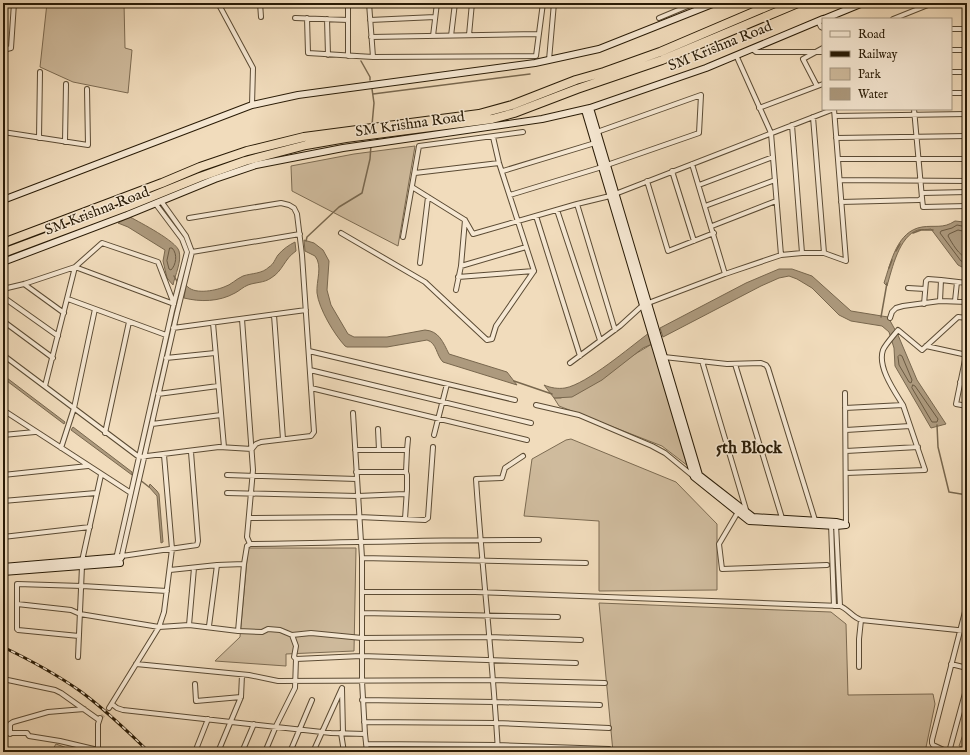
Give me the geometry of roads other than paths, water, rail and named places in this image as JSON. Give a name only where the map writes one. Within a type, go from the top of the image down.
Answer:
[{"type":"highway","name":"SM Krishna Road","points":[[3,242],[122,199],[206,164],[247,151],[305,141],[492,120],[577,89],[594,79],[662,60],[680,47],[775,3]]},
{"type":"highway","name":"SM Krishna Road","points":[[680,47],[798,3]]},
{"type":"highway","name":"SM Krishna Road","points":[[3,253],[126,207],[200,177],[305,141]]},
{"type":"street","points":[[3,50],[11,48],[14,3]]},
{"type":"street","points":[[218,3],[253,68],[252,105]]},
{"type":"street","points":[[260,3],[261,17]]},
{"type":"street","points":[[348,3],[348,56]]},
{"type":"street","points":[[369,3],[373,57]]},
{"type":"street","points":[[433,36],[437,3]]},
{"type":"street","points":[[451,36],[455,3]]},
{"type":"street","points":[[469,35],[472,3]]},
{"type":"street","points":[[306,18],[308,53],[373,57],[536,56],[543,3]]},
{"type":"street","points":[[549,60],[554,3]]},
{"type":"street","points":[[659,18],[695,3]]},
{"type":"street","points":[[3,200],[252,105],[298,95],[522,66],[599,49],[715,3]]},
{"type":"street","name":"SM Krishna Road","points":[[827,18],[863,3]]},
{"type":"street","points":[[896,18],[933,3]]},
{"type":"street","points":[[295,18],[348,20]]},
{"type":"street","points":[[370,20],[436,18]]},
{"type":"street","points":[[327,19],[328,55]]},
{"type":"street","name":"SM Krishna Road","points":[[3,262],[249,167],[410,130],[542,120],[587,109],[706,68],[822,20]]},
{"type":"street","points":[[952,29],[966,28]]},
{"type":"street","points":[[371,37],[539,34]]},
{"type":"street","points":[[752,49],[756,52],[822,52]]},
{"type":"street","points":[[817,86],[803,58],[822,49]]},
{"type":"street","points":[[952,50],[967,50]]},
{"type":"street","points":[[736,55],[771,133],[781,255]]},
{"type":"street","points":[[39,138],[40,72]]},
{"type":"street","points":[[952,72],[967,72]]},
{"type":"street","points":[[65,142],[66,84]]},
{"type":"street","points":[[759,108],[822,84]]},
{"type":"street","points":[[3,132],[88,146],[87,89]]},
{"type":"street","points":[[952,93],[967,93]]},
{"type":"street","points":[[510,195],[604,166],[698,133],[701,95],[597,132]]},
{"type":"street","points":[[587,109],[597,132],[604,166]]},
{"type":"street","points":[[587,109],[595,143],[613,195],[697,476],[749,521],[846,524],[845,393]]},
{"type":"street","points":[[412,187],[465,220],[474,234],[519,220],[613,195],[831,110]]},
{"type":"street","points":[[570,363],[646,305],[725,274],[781,255],[802,252],[824,253],[846,261],[834,110]]},
{"type":"street","points":[[914,110],[923,206],[967,206]]},
{"type":"street","points":[[835,116],[967,114]]},
{"type":"street","points":[[813,117],[824,253]]},
{"type":"street","points":[[792,125],[802,252]]},
{"type":"street","points":[[403,237],[419,146],[523,132]]},
{"type":"street","points":[[836,138],[967,136]]},
{"type":"street","points":[[493,137],[499,163],[519,220],[534,271]]},
{"type":"street","points":[[503,171],[595,143]]},
{"type":"street","points":[[699,185],[773,157]]},
{"type":"street","points":[[838,159],[967,159]]},
{"type":"street","points":[[415,173],[499,163]]},
{"type":"street","points":[[692,164],[706,206],[725,274]]},
{"type":"street","points":[[672,171],[694,241]]},
{"type":"street","points":[[706,206],[775,180]]},
{"type":"street","points":[[840,180],[967,181]]},
{"type":"street","points":[[647,181],[668,251],[714,233]]},
{"type":"street","points":[[922,193],[967,192]]},
{"type":"street","points":[[420,263],[428,197]]},
{"type":"street","points":[[841,202],[919,200],[922,198]]},
{"type":"street","points":[[712,226],[776,201]]},
{"type":"street","points":[[119,559],[139,481],[166,358],[192,252],[186,236],[158,202]]},
{"type":"street","points":[[119,559],[131,493],[166,335],[187,252],[182,239],[158,202]]},
{"type":"street","points":[[189,218],[281,203],[294,208],[297,214],[302,255],[314,432],[309,437],[261,442],[256,444],[252,449]]},
{"type":"street","points":[[577,204],[615,330]]},
{"type":"street","points":[[557,210],[600,340]]},
{"type":"street","points":[[536,216],[580,356]]},
{"type":"street","points":[[456,290],[461,266],[465,220]]},
{"type":"street","points":[[341,233],[425,282],[487,340],[492,340],[496,326],[534,271]]},
{"type":"street","points":[[192,252],[300,234]]},
{"type":"street","points":[[3,289],[24,284],[75,267],[102,243],[158,262],[177,312]]},
{"type":"street","points":[[461,266],[526,247]]},
{"type":"street","points":[[75,267],[174,304]]},
{"type":"street","points":[[46,386],[75,267]]},
{"type":"street","points":[[458,277],[534,271]]},
{"type":"street","points":[[924,304],[926,281],[928,279],[967,283]]},
{"type":"street","points":[[940,302],[942,280]]},
{"type":"street","points":[[955,301],[957,282]]},
{"type":"street","points":[[24,284],[64,313]]},
{"type":"street","points":[[908,288],[925,289]]},
{"type":"street","points":[[3,297],[58,336]]},
{"type":"street","points":[[68,299],[166,335]]},
{"type":"street","points":[[890,318],[892,312],[896,308],[903,306],[955,301],[967,302]]},
{"type":"street","points":[[646,305],[664,357],[697,476]]},
{"type":"street","points":[[61,448],[74,408],[95,309]]},
{"type":"street","points":[[173,328],[306,310]]},
{"type":"street","points":[[274,315],[283,439]]},
{"type":"street","points":[[846,473],[925,470],[903,405],[887,380],[882,358],[883,350],[898,330],[922,350],[958,317],[967,318]]},
{"type":"street","points":[[242,319],[253,476],[247,537],[250,544]]},
{"type":"street","points":[[3,321],[53,358]]},
{"type":"street","points":[[104,432],[129,322]]},
{"type":"street","points":[[213,323],[224,447]]},
{"type":"street","points":[[926,346],[967,355],[956,404],[967,406]]},
{"type":"street","points":[[309,351],[515,400]]},
{"type":"street","points":[[166,358],[216,353]]},
{"type":"street","points":[[3,356],[46,386],[104,432],[139,457],[224,447],[252,449]]},
{"type":"street","points":[[664,357],[735,364],[761,363],[766,365],[815,520]]},
{"type":"street","points":[[702,361],[749,521]]},
{"type":"street","points":[[735,364],[782,518]]},
{"type":"street","points":[[310,370],[531,423]]},
{"type":"street","points":[[960,382],[967,384]]},
{"type":"street","points":[[434,435],[447,384]]},
{"type":"street","points":[[158,394],[218,386]]},
{"type":"street","points":[[311,388],[527,440]]},
{"type":"street","points":[[536,405],[579,415],[652,446],[665,453],[753,517],[815,520],[834,524]]},
{"type":"street","points":[[845,408],[903,405]]},
{"type":"street","points":[[3,410],[101,475],[131,493]]},
{"type":"street","points":[[353,413],[362,558],[362,700],[367,752]]},
{"type":"street","points":[[152,424],[221,415]]},
{"type":"street","points":[[846,430],[910,426]]},
{"type":"street","points":[[378,429],[379,450]]},
{"type":"street","points":[[3,436],[36,432]]},
{"type":"street","points":[[405,519],[408,439]]},
{"type":"street","points":[[249,518],[359,517],[422,520],[428,518],[433,447]]},
{"type":"street","points":[[846,451],[918,447]]},
{"type":"street","points":[[355,450],[407,450]]},
{"type":"street","points":[[3,572],[119,559],[197,545],[198,541],[191,452]]},
{"type":"street","points":[[164,455],[172,549],[164,612],[159,627],[111,706],[123,710],[321,732],[365,734]]},
{"type":"street","points":[[498,752],[492,661],[480,539],[476,479],[502,478],[505,468],[523,456]]},
{"type":"street","points":[[3,475],[88,466]]},
{"type":"street","points":[[356,472],[406,472]]},
{"type":"street","points":[[78,658],[82,564],[96,492],[101,475]]},
{"type":"street","points":[[227,475],[357,479]]},
{"type":"street","points":[[3,501],[96,492]]},
{"type":"street","points":[[227,493],[358,496],[405,494]]},
{"type":"street","points":[[738,512],[719,544],[722,569],[827,565]]},
{"type":"street","points":[[834,524],[834,606]]},
{"type":"street","points":[[834,524],[840,606]]},
{"type":"street","points":[[3,537],[90,527]]},
{"type":"street","points":[[250,544],[361,543],[480,539],[539,540]]},
{"type":"street","points":[[238,631],[244,564],[247,546],[250,544]]},
{"type":"street","points":[[362,558],[586,563]]},
{"type":"street","points":[[3,567],[82,564]]},
{"type":"street","points":[[170,570],[244,564]]},
{"type":"street","points":[[209,626],[217,565]]},
{"type":"street","points":[[189,625],[194,568]]},
{"type":"street","points":[[79,636],[16,629],[18,584],[167,591]]},
{"type":"street","points":[[362,592],[486,592],[840,606],[861,620],[960,629],[967,631]]},
{"type":"street","points":[[17,604],[71,610],[80,614],[159,627],[189,625],[209,626],[238,631],[262,632],[268,629],[280,630],[292,635],[311,633],[362,638],[489,637],[581,640]]},
{"type":"street","points":[[967,604],[932,743],[933,745],[949,752],[967,686]]},
{"type":"street","points":[[362,614],[558,617]]},
{"type":"street","points":[[859,667],[861,620]]},
{"type":"street","points":[[265,752],[295,688],[296,659],[294,657],[296,646],[292,635]]},
{"type":"street","points":[[296,659],[361,656],[492,661],[576,662]]},
{"type":"street","points":[[136,664],[296,682],[493,680],[605,683]]},
{"type":"street","points":[[951,664],[967,668]]},
{"type":"street","points":[[218,752],[241,697],[242,675]]},
{"type":"street","points":[[3,679],[55,690],[100,719],[98,751],[65,742],[29,736],[27,733],[6,733]]},
{"type":"street","points":[[342,681],[342,733],[344,752]]},
{"type":"street","points":[[195,684],[196,701],[241,697]]},
{"type":"street","points":[[313,752],[342,688]]},
{"type":"street","points":[[290,752],[312,700]]},
{"type":"street","points":[[362,700],[600,705]]},
{"type":"street","points":[[3,740],[10,724],[13,722],[48,712],[84,709]]},
{"type":"street","points":[[195,752],[208,719]]},
{"type":"street","points":[[364,722],[496,723],[609,728]]},
{"type":"street","points":[[242,752],[254,724]]},
{"type":"street","points":[[366,744],[497,745],[608,749]]},
{"type":"water","points":[[130,217],[158,232],[172,242],[179,251],[180,259],[173,285],[167,278],[163,261],[165,250],[128,227],[118,223]]},
{"type":"water","points":[[955,221],[964,222],[967,225],[967,267],[958,265],[931,229],[918,230],[911,233],[901,246],[894,262],[887,286],[884,283],[896,249],[906,234],[922,227],[943,226]]},
{"type":"water","points":[[304,240],[314,243],[323,250],[329,261],[327,290],[331,305],[348,334],[354,337],[387,337],[425,330],[434,332],[445,345],[449,354],[507,372],[517,385],[443,362],[435,346],[427,340],[387,347],[345,346],[336,335],[324,314],[318,299],[317,288],[319,264],[315,256],[305,251]]},
{"type":"water","points":[[295,242],[296,251],[278,272],[268,280],[248,285],[229,296],[216,300],[203,301],[184,298],[186,285],[193,290],[198,291],[215,290],[227,286],[243,276],[263,271],[272,264],[282,251]]},
{"type":"water","points":[[779,269],[792,269],[812,276],[851,311],[888,317],[898,335],[917,380],[946,424],[931,428],[895,366],[894,348],[889,332],[882,326],[851,321],[839,315],[812,288],[789,276],[779,278],[761,286],[663,337],[660,328],[746,283]]},
{"type":"water","points":[[649,333],[652,344],[643,348],[602,380],[572,397],[554,398],[544,385],[552,388],[565,388],[585,380],[620,356]]},
{"type":"water","points":[[3,375],[65,422],[64,424],[3,378]]},
{"type":"water","points":[[73,427],[132,472],[132,475],[71,430]]},
{"type":"water","points":[[150,484],[159,494],[163,542],[161,543],[157,496],[149,487]]},
{"type":"waterway","points":[[361,61],[370,77],[370,80]]},
{"type":"waterway","points":[[373,94],[530,74]]},
{"type":"waterway","points":[[372,89],[374,103],[372,125]]},
{"type":"waterway","points":[[306,241],[307,237],[339,207],[362,193],[370,159],[371,145]]},
{"type":"waterway","points":[[42,235],[48,230]]},
{"type":"waterway","points":[[913,233],[921,230],[933,230]]},
{"type":"waterway","points":[[896,251],[900,244]]},
{"type":"waterway","points":[[889,268],[892,260]]},
{"type":"waterway","points":[[174,276],[178,283]]},
{"type":"waterway","points":[[881,317],[887,283]]},
{"type":"waterway","points":[[514,381],[552,394]]},
{"type":"waterway","points":[[937,425],[938,447],[949,492],[967,495]]},
{"type":"waterway","points":[[135,476],[149,487]]},
{"type":"tunnel","points":[[101,718],[109,708]]},
{"type":"railway","points":[[3,647],[43,668],[80,691],[124,728],[149,752]]},
{"type":"district","name":"5th Block","points":[[749,448]]}]
